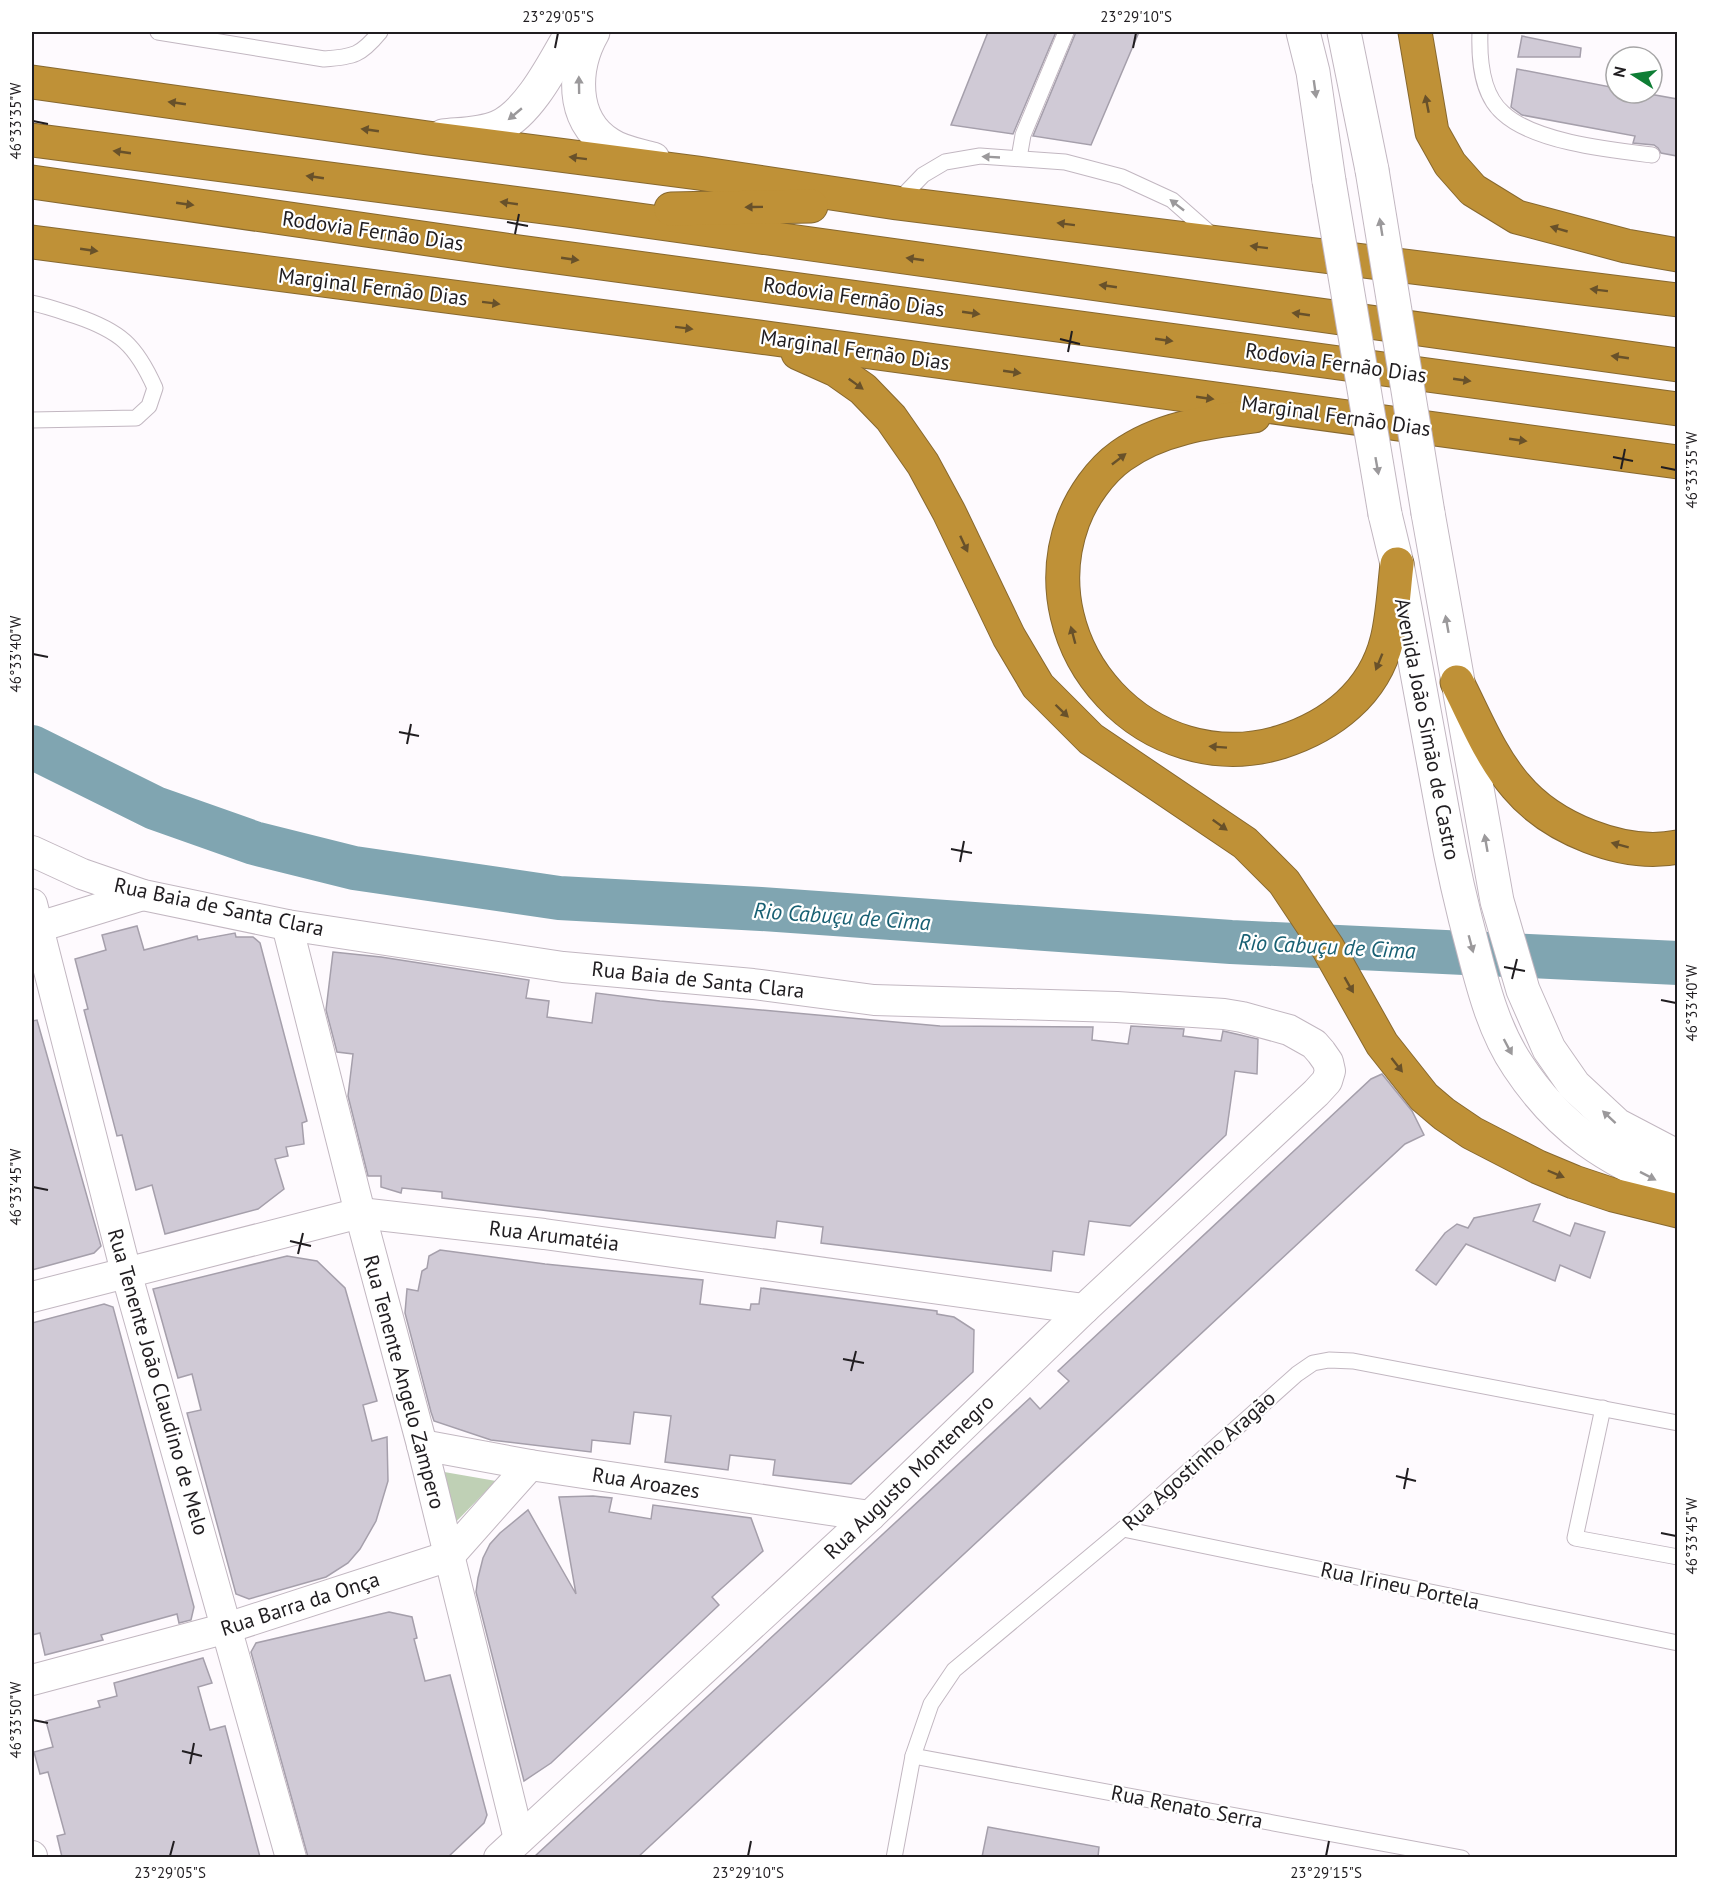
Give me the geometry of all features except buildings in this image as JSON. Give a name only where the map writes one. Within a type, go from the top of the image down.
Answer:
[{"type":"highway","points":[[1415,32],[1432,132],[1450,164],[1473,190],[1517,217],[1626,246],[1677,255]]},
{"type":"highway","points":[[32,82],[428,138],[698,173],[897,203],[1677,300]]},
{"type":"highway","points":[[32,140],[567,210],[1677,365]]},
{"type":"highway","name":"Rodovia Fernão Dias","points":[[32,182],[512,251],[1677,409]]},
{"type":"highway","points":[[32,205],[106,192]]},
{"type":"highway","points":[[567,210],[897,203]]},
{"type":"highway","name":"Marginal Fernão Dias","points":[[32,242],[767,338],[1677,462]]},
{"type":"highway","points":[[767,338],[836,370],[863,389],[891,418],[922,464],[949,512],[1009,637],[1038,686],[1091,739],[1245,843],[1284,882],[1328,948],[1382,1044],[1396,1065],[1424,1097],[1472,1133],[1513,1155],[1574,1182],[1613,1195],[1677,1211]]},
{"type":"highway","points":[[1294,410],[1209,422],[1180,428],[1154,437],[1120,456],[1104,472],[1080,503],[1068,535],[1063,563],[1064,600],[1077,648],[1097,681],[1132,717],[1161,734],[1194,744],[1219,748],[1264,747],[1304,735],[1336,716],[1352,702],[1378,668],[1388,639],[1397,564]]},
{"type":"highway","points":[[1604,451],[1677,479]]},
{"type":"highway","points":[[1457,682],[1497,762],[1516,788],[1546,814],[1587,836],[1626,848],[1665,850],[1677,847]]},
{"type":"main road","points":[[428,138],[499,127],[520,112],[572,32]]},
{"type":"main road","points":[[593,32],[581,59],[578,89],[585,118],[592,130],[610,145],[621,150],[698,173]]},
{"type":"main road","name":"Avenida João Simão de Castro","points":[[1303,32],[1313,72],[1385,514],[1397,564],[1458,895],[1484,993],[1517,1065],[1546,1103],[1572,1129],[1600,1151],[1677,1189]]},
{"type":"main road","name":"Avenida João Simão de Castro","points":[[1344,32],[1372,170],[1428,513],[1497,901],[1523,990],[1549,1049],[1574,1085],[1617,1125],[1677,1157]]},
{"type":"street","name":"Rua Baia de Santa Clara","points":[[32,852],[82,874],[142,895],[287,926],[563,967],[753,984],[874,1000],[1117,1007],[1224,1014],[1274,1024],[1314,1044],[1328,1062],[1330,1071],[1327,1081],[1316,1094]]},
{"type":"street","points":[[34,920],[142,895]]},
{"type":"street","name":"Rua Tenente João Claudino de Melo","points":[[34,920],[126,1272],[291,1857]]},
{"type":"street","name":"Rua Tenente Angelo Zampero","points":[[287,926],[449,1556],[509,1848]]},
{"type":"street","name":"Rua Augusto Montenegro","points":[[509,1848],[870,1516],[1084,1309],[1316,1094]]},
{"type":"street","name":"Rua Arumatéia","points":[[32,1297],[360,1213],[544,1234],[1084,1309]]},
{"type":"street","name":"Rua Aroazes","points":[[422,1445],[530,1465],[870,1516]]},
{"type":"street","points":[[449,1556],[530,1465]]},
{"type":"street","name":"Rua Barra da Onça","points":[[32,1680],[227,1628],[449,1556]]},
{"type":"lane","points":[[158,32],[324,59],[348,57],[357,53],[366,48],[380,32]]},
{"type":"lane","points":[[1019,158],[1023,135],[1066,32]]},
{"type":"lane","points":[[1480,32],[1482,74],[1487,88],[1502,113],[1524,127],[1546,135],[1612,150],[1652,154]]},
{"type":"lane","points":[[897,203],[923,175],[945,162],[980,156],[1065,162],[1122,177],[1172,200],[1221,243]]},
{"type":"lane","points":[[32,303],[102,325],[124,339],[145,367],[155,388],[149,406],[136,418],[32,420]]},
{"type":"lane","name":"Rua Agostinho Aragão","points":[[894,1857],[913,1756],[931,1704],[954,1670],[1123,1529],[1297,1374],[1313,1363],[1329,1360],[1384,1366],[1677,1423]]},
{"type":"lane","points":[[1603,1408],[1575,1538],[1677,1557]]},
{"type":"lane","name":"Rua Irineu Portela","points":[[1123,1529],[1677,1642]]},
{"type":"lane","name":"Rua Renato Serra","points":[[913,1756],[1462,1857]]},
{"type":"green space","points":[[427,1469],[496,1481],[446,1532]]},
{"type":"waterway","name":"Rio Cabuçu de Cima","points":[[32,747],[155,808],[254,843],[354,868],[559,898],[761,909],[1231,942],[1678,963]]}]
